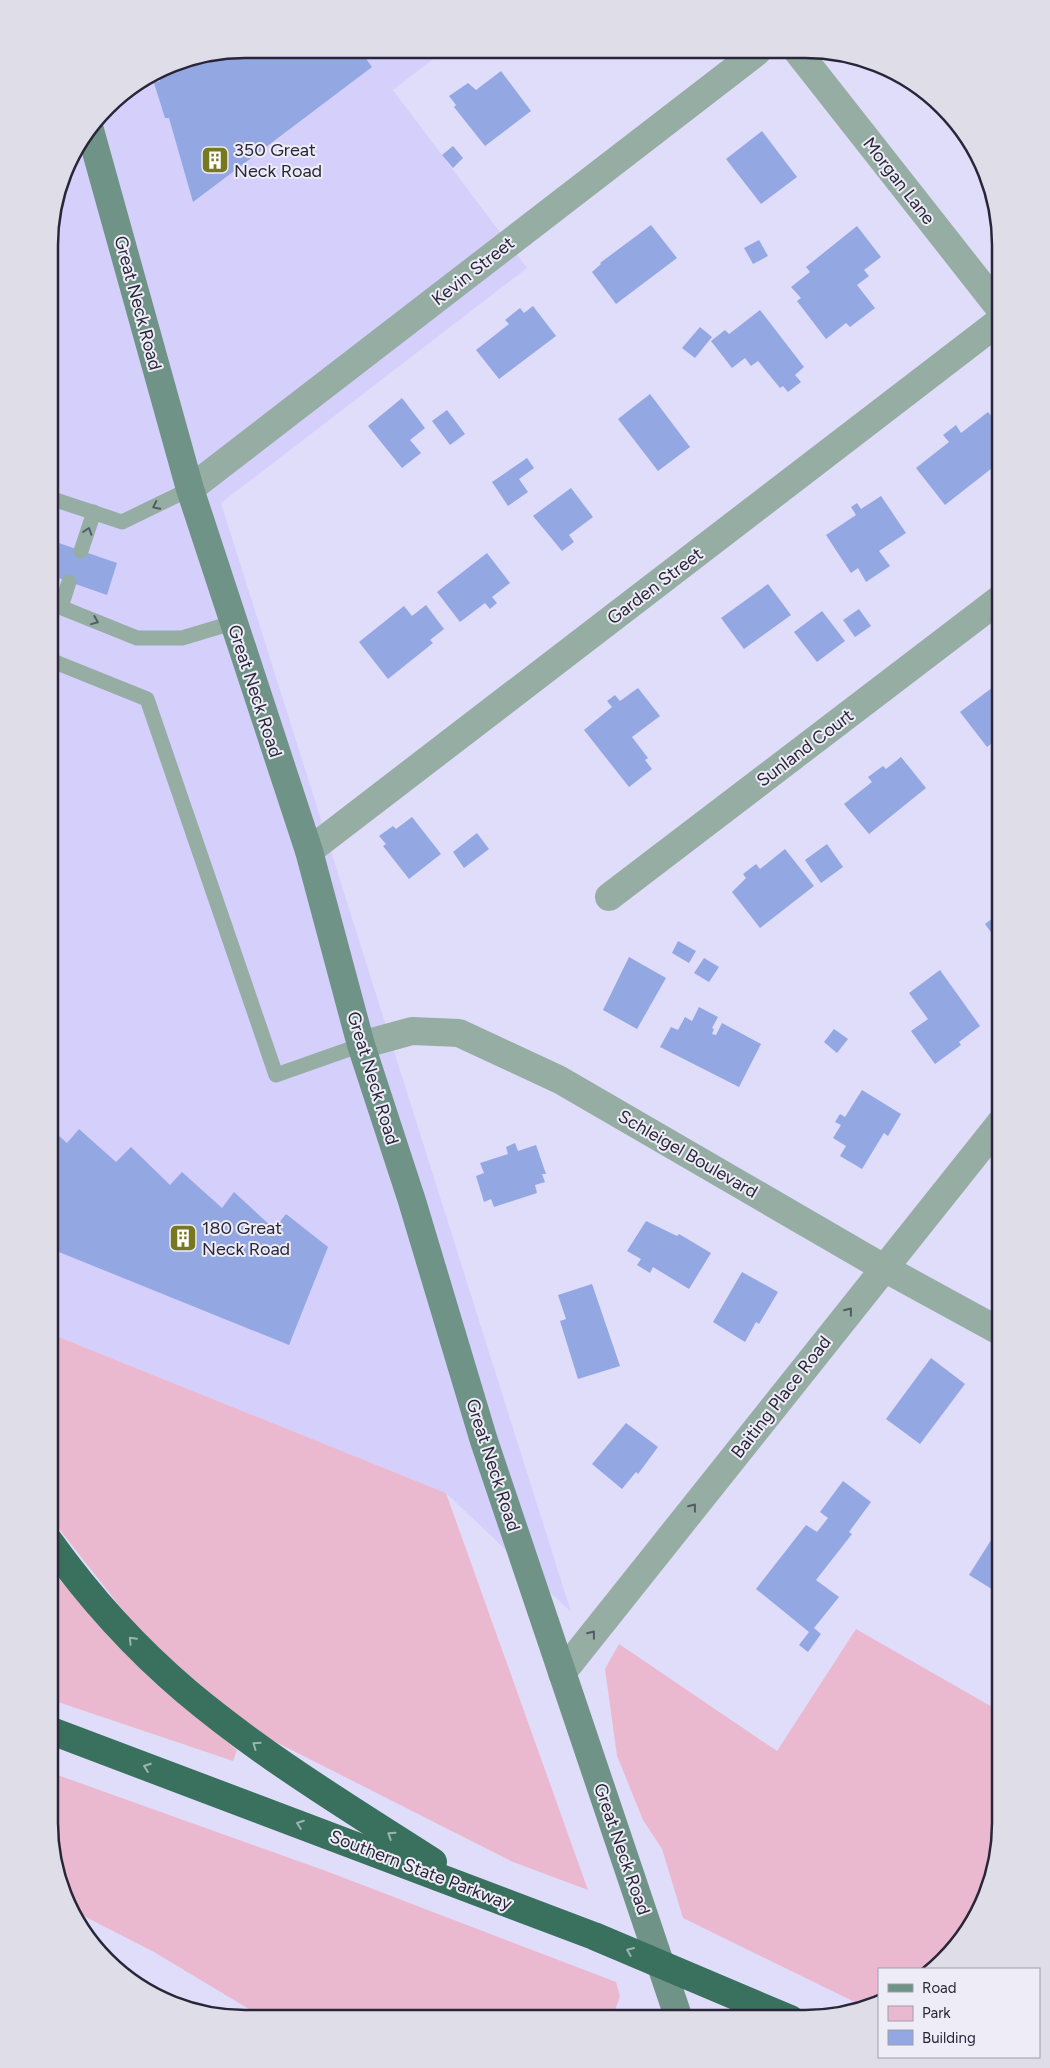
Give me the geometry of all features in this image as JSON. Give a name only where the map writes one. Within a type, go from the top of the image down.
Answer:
[{"type":"highway","points":[[58,1553],[97,1603],[136,1645],[186,1691],[237,1732],[292,1770],[476,1890]]},
{"type":"highway","name":"Southern State Parkway","points":[[58,1733],[476,1890],[594,1936],[769,2010]]},
{"type":"main road","name":"Great Neck Road","points":[[92,137],[190,490],[232,623],[309,852],[361,1045],[412,1201],[484,1441],[676,2010]]},
{"type":"street","name":"Kevin Street","points":[[190,490],[749,58]]},
{"type":"street","name":"Morgan Lane","points":[[803,58],[992,299]]},
{"type":"street","name":"Garden Street","points":[[309,852],[992,327]]},
{"type":"street","name":"Sunland Court","points":[[609,897],[992,605]]},
{"type":"street","name":"Schleigel Boulevard","points":[[361,1045],[412,1031],[459,1033],[560,1080],[884,1268],[992,1327]]},
{"type":"street","name":"Baiting Place Road","points":[[562,1673],[992,1133]]},
{"type":"lane","points":[[58,501],[122,522],[190,490]]},
{"type":"lane","points":[[81,551],[94,512]]},
{"type":"lane","points":[[58,600],[70,582]]},
{"type":"lane","points":[[58,606],[137,638],[182,638],[232,623]]},
{"type":"lane","points":[[58,663],[147,699],[276,1075],[361,1045]]},
{"type":"shaded area","points":[[435,58],[393,90],[527,268],[221,503],[571,1612],[446,1493],[58,1337],[59,220],[67,184],[77,162],[96,131],[112,112],[141,89],[162,77],[184,67],[220,59]]},
{"type":"green space","points":[[58,1337],[446,1493],[588,1890],[513,1862],[258,1733],[143,1636],[58,1527]]},
{"type":"green space","points":[[58,1578],[108,1636],[155,1683],[237,1750],[233,1761],[58,1702]]},
{"type":"green space","points":[[856,1629],[992,1707],[992,1836],[983,1884],[961,1927],[938,1956],[924,1968],[878,1968],[878,1996],[866,2001],[857,2003],[683,1918],[662,1849],[643,1820],[617,1756],[605,1669],[619,1644],[777,1751]]},
{"type":"green space","points":[[58,1775],[326,1871],[616,1982],[620,1996],[615,2010],[251,2010],[154,1952],[82,1915],[77,1906],[67,1884],[59,1848]]},
{"type":"building","name":"350 Great Neck Road","points":[[232,58],[366,58],[372,67],[193,202],[169,118],[165,118],[154,83],[160,81],[159,79],[184,67]]},
{"type":"building","points":[[501,71],[531,111],[485,146],[454,107],[456,105],[449,96],[468,83],[476,90]]},
{"type":"building","points":[[762,131],[797,177],[761,204],[726,159]]},
{"type":"building","points":[[453,146],[463,158],[453,168],[442,155]]},
{"type":"building","points":[[651,225],[677,258],[616,304],[592,272],[600,263]]},
{"type":"building","points":[[857,226],[881,257],[864,270],[869,276],[857,285],[875,308],[850,327],[846,323],[826,339],[797,301],[801,298],[791,287],[810,272],[806,267]]},
{"type":"building","points":[[759,240],[768,256],[753,264],[744,248]]},
{"type":"building","points":[[533,306],[556,336],[499,379],[476,350],[509,324],[505,320],[520,308],[524,313]]},
{"type":"building","points":[[760,310],[804,367],[795,375],[801,382],[788,392],[783,386],[780,388],[758,361],[751,366],[745,358],[732,368],[711,341],[725,330],[729,334]]},
{"type":"building","points":[[700,327],[712,337],[695,358],[682,348]]},
{"type":"building","points":[[650,394],[690,447],[658,471],[618,419]]},
{"type":"building","points":[[402,398],[425,428],[410,440],[421,453],[402,468],[368,426]]},
{"type":"building","points":[[447,410],[465,434],[450,445],[432,421]]},
{"type":"building","points":[[988,412],[992,417],[992,468],[945,505],[916,468],[949,442],[943,435],[956,425],[961,433]]},
{"type":"building","points":[[527,458],[534,468],[519,479],[528,492],[508,506],[492,482]]},
{"type":"building","points":[[571,488],[593,517],[569,535],[574,542],[562,551],[533,516]]},
{"type":"building","points":[[881,496],[906,533],[879,551],[890,566],[866,582],[858,568],[851,573],[826,535],[856,515],[851,507],[857,503],[861,509]]},
{"type":"building","points":[[58,543],[117,563],[107,595],[58,578]]},
{"type":"building","points":[[487,553],[510,583],[492,597],[497,603],[490,609],[485,603],[460,622],[437,592]]},
{"type":"building","points":[[768,584],[791,615],[744,649],[721,618]]},
{"type":"building","points":[[426,605],[444,629],[430,640],[433,643],[388,679],[359,642],[404,606],[412,616]]},
{"type":"building","points":[[859,609],[871,626],[855,637],[843,620]]},
{"type":"building","points":[[822,611],[845,641],[817,662],[794,632]]},
{"type":"building","points":[[638,688],[660,716],[632,737],[648,758],[645,760],[652,769],[629,787],[584,730],[612,707],[607,701],[615,695],[620,701]]},
{"type":"building","points":[[992,688],[992,743],[987,747],[960,712]]},
{"type":"building","points":[[901,757],[926,788],[869,834],[844,804],[872,782],[868,777],[883,766],[886,769]]},
{"type":"building","points":[[412,817],[441,854],[409,879],[383,846],[386,844],[379,836],[393,826],[396,829]]},
{"type":"building","points":[[477,833],[489,849],[464,868],[453,852]]},
{"type":"building","points":[[827,844],[843,867],[821,883],[805,860]]},
{"type":"building","points":[[785,849],[814,886],[760,928],[732,892],[746,878],[743,874],[756,864],[760,869]]},
{"type":"building","points":[[992,919],[992,934],[985,924]]},
{"type":"building","points":[[678,941],[696,951],[689,963],[672,953]]},
{"type":"building","points":[[629,957],[666,978],[637,1029],[603,1010]]},
{"type":"building","points":[[704,958],[719,967],[709,982],[694,973]]},
{"type":"building","points":[[940,970],[980,1026],[959,1042],[961,1045],[935,1064],[911,1031],[928,1019],[909,993]]},
{"type":"building","points":[[699,1007],[718,1017],[712,1028],[714,1029],[712,1034],[716,1035],[722,1023],[761,1044],[739,1087],[660,1047],[671,1027],[678,1030],[685,1017],[692,1021]]},
{"type":"building","points":[[834,1029],[848,1039],[837,1053],[824,1042]]},
{"type":"building","points":[[862,1090],[901,1114],[888,1136],[884,1133],[862,1169],[840,1156],[846,1146],[833,1138],[841,1125],[835,1122],[840,1114],[845,1117]]},
{"type":"building","name":"180 Great Neck Road","points":[[79,1129],[116,1162],[131,1147],[170,1185],[182,1172],[222,1208],[234,1192],[274,1229],[286,1214],[328,1247],[289,1345],[58,1252],[58,1135],[67,1143]]},
{"type":"building","points":[[515,1143],[518,1151],[536,1145],[546,1174],[542,1174],[545,1182],[535,1185],[537,1193],[494,1207],[491,1199],[484,1202],[476,1176],[484,1173],[480,1163],[508,1154],[506,1147]]},
{"type":"building","points":[[646,1221],[677,1236],[679,1234],[711,1253],[689,1289],[653,1267],[650,1273],[637,1265],[641,1259],[627,1251]]},
{"type":"building","points":[[742,1272],[778,1292],[759,1324],[756,1322],[745,1342],[713,1322]]},
{"type":"building","points":[[592,1284],[620,1366],[578,1379],[560,1321],[566,1319],[558,1295]]},
{"type":"building","points":[[931,1358],[965,1384],[920,1444],[886,1419]]},
{"type":"building","points":[[626,1423],[658,1447],[638,1474],[636,1472],[622,1489],[592,1464]]},
{"type":"building","points":[[843,1481],[871,1502],[849,1532],[852,1534],[816,1580],[839,1597],[814,1628],[821,1634],[808,1652],[799,1645],[809,1632],[756,1589],[806,1525],[817,1532],[828,1518],[820,1512]]},
{"type":"building","points":[[992,1539],[992,1589],[969,1575]]},
{"type":"place","name":"350 Great Neck Road","points":[[215,160]]},
{"type":"place","name":"180 Great Neck Road","points":[[183,1238]]}]
